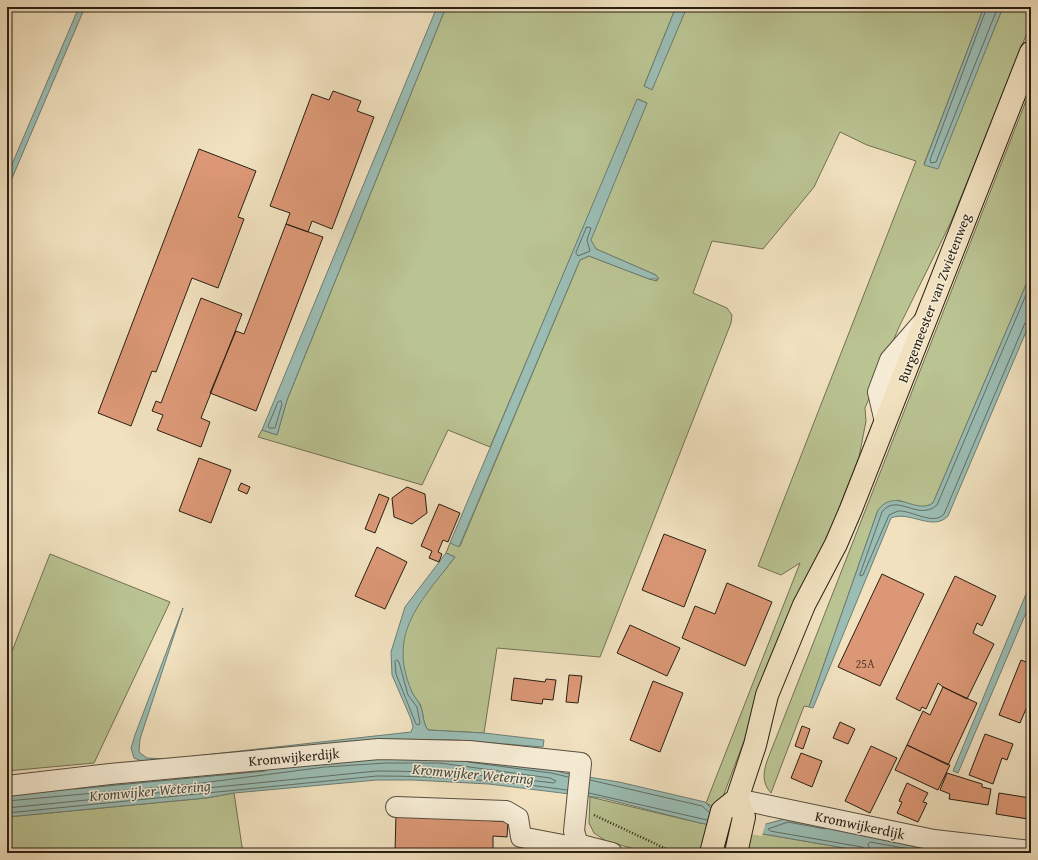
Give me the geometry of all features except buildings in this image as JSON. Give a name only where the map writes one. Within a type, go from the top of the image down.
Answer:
[{"type":"main road","name":"Burgemeester van Zwietenweg","points":[[711,853],[717,832],[736,823],[755,745],[781,700],[818,611],[836,544],[1031,52]]},
{"type":"street","name":"Kromwijkerdijk","points":[[7,786],[110,774],[379,749],[469,751],[580,767],[577,802]]},
{"type":"street","points":[[569,849],[577,841],[574,831],[577,802]]},
{"type":"street","points":[[396,807],[506,811],[518,818],[520,838],[569,849],[612,853]]},
{"type":"street","name":"Kromwijkerdijk","points":[[736,823],[934,840],[1031,851]]},
{"type":"path","points":[[577,802],[675,853]]},
{"type":"green space","points":[[446,7],[676,7],[644,86],[651,89],[687,7],[984,7],[924,164],[937,168],[1003,7],[1031,7],[1031,23],[951,222],[899,327],[865,408],[866,421],[859,457],[834,521],[793,610],[718,810],[706,803],[800,563],[781,575],[758,566],[916,161],[867,145],[840,132],[814,187],[763,249],[712,241],[693,293],[727,308],[732,315],[731,323],[600,657],[497,648],[484,733],[428,730],[420,704],[408,685],[403,665],[403,644],[408,623],[421,599],[455,557],[446,553],[450,543],[460,546],[580,260],[589,256],[657,281],[656,275],[596,249],[590,240],[647,103],[638,99],[490,447],[448,430],[422,485],[258,437],[262,430],[277,435],[287,400]]},
{"type":"green space","points":[[1031,88],[1031,273],[933,503],[920,507],[898,500],[878,510],[809,707],[804,706],[771,793],[764,778],[767,761]]},
{"type":"green space","points":[[50,554],[170,602],[94,763],[7,771],[7,664]]},
{"type":"green space","points":[[234,793],[243,853],[7,853],[7,817],[206,798]]},
{"type":"green space","points":[[590,797],[700,823],[873,853],[731,853],[719,850],[706,853],[649,853],[606,841],[594,833],[589,823]]},
{"type":"water","points":[[79,7],[85,7],[7,190],[7,176]]},
{"type":"water","points":[[437,7],[446,7],[287,400],[277,435],[262,430]]},
{"type":"water","points":[[676,7],[687,7],[652,90],[644,86]]},
{"type":"water","points":[[984,7],[1003,7],[938,169],[924,165]]},
{"type":"water","points":[[637,99],[647,103],[591,240],[596,249],[656,275],[659,279],[649,279],[589,256],[580,260],[459,547],[450,543]]},
{"type":"water","points":[[1031,273],[1031,320],[948,516],[935,522],[898,516],[891,518],[813,708],[809,707],[878,510],[885,504],[892,501],[899,501],[919,506],[926,506],[933,503]]},
{"type":"water","points":[[446,553],[455,557],[420,603],[411,618],[405,635],[403,652],[405,671],[412,692],[421,708],[426,727],[428,730],[484,733],[544,740],[543,747],[456,740],[389,739],[168,763],[147,763],[134,758],[131,748],[135,735],[183,608],[140,739],[139,752],[147,758],[168,759],[411,732],[413,727],[411,719],[392,675],[391,652],[405,607]]},
{"type":"water","points":[[1031,582],[1031,601],[958,773],[953,771]]},
{"type":"water","name":"Kromwijker Wetering","points":[[440,754],[552,769],[564,773],[619,782],[705,802],[715,812],[766,824],[788,818],[982,853],[873,853],[700,823],[602,798],[489,784],[413,780],[377,780],[234,793],[206,798],[7,817],[7,792],[254,768]]},
{"type":"pier","points":[[714,810],[766,822],[762,836],[710,827]]}]
